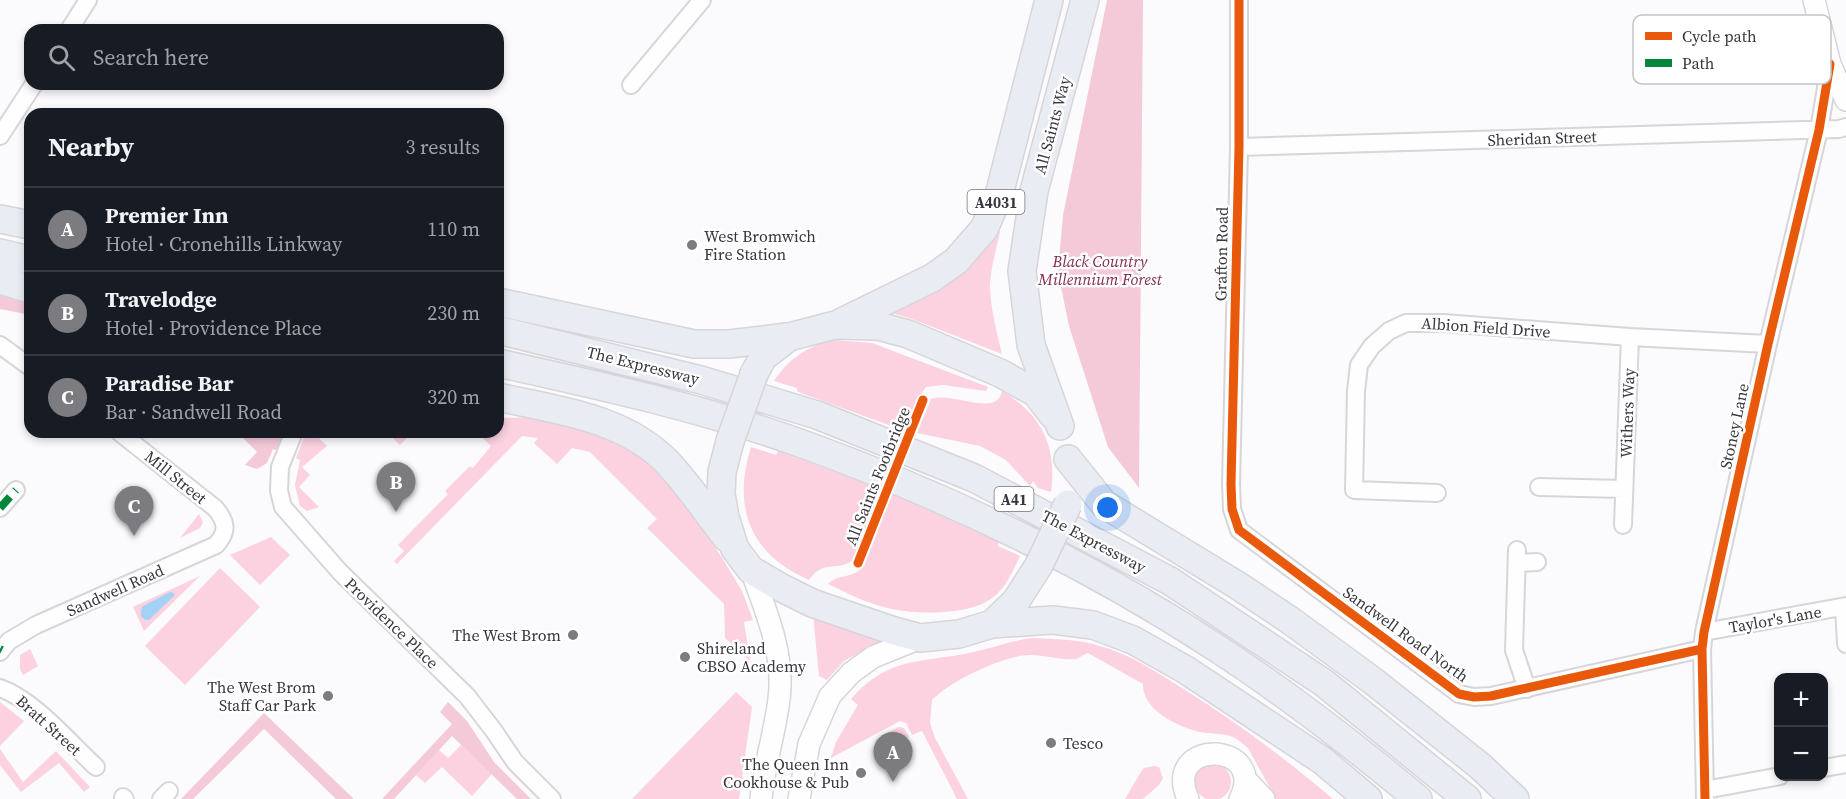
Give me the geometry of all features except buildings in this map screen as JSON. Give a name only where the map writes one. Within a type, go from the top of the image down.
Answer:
[{"type":"highway","name":"All Saints Way","points":[[835,325],[932,278],[956,261],[984,229],[999,195],[1049,0]]},
{"type":"highway","name":"All Saints Way","points":[[1060,426],[1031,345],[1022,271],[1034,191],[1085,0]]},
{"type":"highway","points":[[0,201],[24,205]]},
{"type":"highway","points":[[0,219],[24,224]]},
{"type":"highway","points":[[0,253],[24,259]]},
{"type":"highway","points":[[0,280],[24,287]]},
{"type":"highway","points":[[504,303],[694,344],[729,344],[789,337]]},
{"type":"highway","name":"A4031","points":[[835,325],[878,326],[908,334],[986,366],[1036,393],[1060,426],[1072,485],[1068,504],[1039,565],[1016,601],[992,624],[959,634],[920,638],[891,630],[812,603],[780,587],[751,570],[735,549],[721,494],[722,472],[730,441],[754,374],[764,357],[789,337],[835,325]]},
{"type":"highway","name":"The Expressway","points":[[504,331],[701,380],[807,412],[974,478],[1170,581],[1324,683],[1467,799]]},
{"type":"highway","name":"The Expressway","points":[[504,364],[694,410],[805,445],[925,492],[998,526],[1113,584],[1216,647],[1342,736],[1418,799]]},
{"type":"highway","points":[[504,398],[595,419],[630,433],[667,462],[735,549]]},
{"type":"highway","points":[[1068,459],[1104,504],[1237,585],[1291,621],[1409,709],[1480,766],[1515,799]]},
{"type":"highway","points":[[992,624],[1053,620],[1093,625],[1133,640],[1185,670],[1323,761],[1368,799]]},
{"type":"street","points":[[73,24],[88,0]]},
{"type":"street","points":[[631,85],[702,0]]},
{"type":"street","name":"Grafton Road","points":[[1232,509],[1239,147],[1239,0]]},
{"type":"street","points":[[1814,0],[1818,15]]},
{"type":"street","points":[[1831,66],[1846,100]]},
{"type":"street","name":"Stoney Lane","points":[[1705,795],[1703,641],[1768,344],[1819,130],[1827,84]]},
{"type":"street","points":[[0,136],[30,90]]},
{"type":"street","name":"Sheridan Street","points":[[1239,147],[1819,130],[1846,127]]},
{"type":"street","name":"Albion Field Drive","points":[[1437,493],[1354,490],[1356,391],[1359,365],[1372,346],[1389,331],[1406,323],[1443,323],[1630,337],[1768,344]]},
{"type":"street","name":"Withers Way","points":[[1623,525],[1630,337]]},
{"type":"street","points":[[0,345],[24,363]]},
{"type":"street","name":"Mill Street","points":[[127,438],[215,508],[223,518],[226,528]]},
{"type":"street","name":"Providence Place","points":[[292,438],[280,467],[279,491],[283,507],[340,572],[467,696],[515,762],[552,799]]},
{"type":"street","points":[[1539,487],[1624,489]]},
{"type":"street","points":[[0,508],[16,490]]},
{"type":"street","name":"Sandwell Road North","points":[[1232,509],[1239,530],[1460,694],[1474,697],[1491,696],[1527,689],[1703,641]]},
{"type":"street","name":"Sandwell Road","points":[[0,650],[9,641],[36,625],[216,545],[226,528]]},
{"type":"street","points":[[1527,689],[1515,650],[1517,556],[1537,562]]},
{"type":"street","points":[[751,570],[772,627],[779,670],[780,698],[761,799]]},
{"type":"street","points":[[1845,607],[1846,644]]},
{"type":"street","name":"Taylor's Lane","points":[[1703,641],[1845,607]]},
{"type":"street","points":[[799,799],[809,744],[831,696],[851,673],[873,657],[920,638]]},
{"type":"street","name":"Bratt Street","points":[[0,688],[15,693],[96,767]]},
{"type":"street","points":[[1181,796],[1188,767],[1207,753],[1220,753],[1231,758],[1240,766],[1243,789],[1264,799]]},
{"type":"street","points":[[1828,767],[1846,764]]},
{"type":"street","points":[[1705,795],[1774,778]]},
{"type":"shaded area","points":[[998,229],[1000,232],[990,288],[1002,354],[912,319],[885,311]]},
{"type":"shaded area","points":[[834,340],[872,343],[988,387],[986,391],[943,385],[926,387],[918,398],[905,431],[774,381],[800,354]]},
{"type":"shaded area","points":[[1002,391],[1027,410],[1044,433],[1052,460],[1051,492],[1038,488],[1033,481],[1030,486],[1006,460],[980,446],[917,433],[931,399],[938,397],[984,404],[997,400]]},
{"type":"shaded area","points":[[546,417],[605,434],[656,466],[689,507],[742,591],[753,620],[744,622],[750,660],[725,638],[724,604],[647,528],[657,519],[590,452],[572,448],[557,464],[534,443],[538,438],[522,436],[397,564],[394,561],[404,551],[398,545],[448,494],[445,491],[470,466],[473,468],[491,446],[482,438],[504,438],[504,418]]},
{"type":"shaded area","points":[[304,438],[319,438],[327,446],[302,467],[310,475],[299,487],[319,507],[307,511],[300,506],[295,485],[300,460],[296,458]]},
{"type":"shaded area","points":[[392,438],[407,438],[400,445]]},
{"type":"shaded area","points":[[751,447],[776,455],[778,451],[881,489],[852,561],[840,566],[824,568],[809,580],[772,557],[760,543],[751,527],[745,509],[746,469]]},
{"type":"shaded area","points":[[892,494],[999,542],[998,546],[1020,556],[1009,579],[992,598],[982,604],[955,611],[940,612],[895,610],[856,597],[828,584],[855,573],[864,566]]},
{"type":"shaded area","points":[[199,514],[203,522],[200,528],[180,538]]},
{"type":"shaded area","points":[[271,537],[290,555],[260,585],[230,555]]},
{"type":"shaded area","points":[[220,568],[260,607],[185,685],[145,646]]},
{"type":"shaded area","points":[[200,576],[144,631],[133,607]]},
{"type":"shaded area","points":[[813,614],[880,641],[844,661],[827,680],[819,676]]},
{"type":"shaded area","points":[[1032,638],[1092,644],[1111,649],[1142,664],[1240,727],[1333,799],[1276,799],[1248,748],[1235,738],[1200,732],[1163,716],[1148,702],[1143,684],[1088,653],[1076,659],[1040,655],[1018,656],[963,678],[932,700],[930,723],[935,738],[968,799],[957,799],[922,731],[912,735],[906,723],[900,721],[831,758],[836,742],[858,705],[851,699],[878,676],[905,664],[969,653]]},
{"type":"shaded area","points":[[30,649],[38,666],[23,675],[20,669],[20,655]]},
{"type":"shaded area","points":[[736,692],[752,707],[739,799],[632,799]]},
{"type":"shaded area","points":[[0,702],[24,721],[0,746]]},
{"type":"shaded area","points":[[898,727],[904,728],[909,737],[903,740],[899,732],[877,744],[876,740]]},
{"type":"shaded area","points":[[461,745],[492,774],[472,796],[442,767],[425,783],[416,775],[439,750],[448,758]]},
{"type":"shaded area","points":[[0,749],[23,782],[56,751],[90,787],[84,792],[59,763],[21,792],[0,765]]},
{"type":"shaded area","points":[[1213,764],[1226,769],[1231,782],[1226,795],[1213,800],[1200,795],[1195,782],[1200,769]]},
{"type":"shaded area","points":[[1159,767],[1163,778],[1159,785],[1143,799],[1125,799],[1144,768]]},
{"type":"green space","name":"Black Country Millennium Forest","points":[[1107,0],[1143,0],[1139,488],[1108,447],[1069,326],[1058,272],[1063,215]]},
{"type":"green space","points":[[0,288],[24,297],[24,314],[0,309]]},
{"type":"green space","points":[[243,438],[283,438],[278,451],[273,449],[267,463],[257,469],[245,465],[257,452]]},
{"type":"green space","points":[[448,702],[467,721],[494,762],[531,799],[517,799],[452,736],[394,799],[382,799],[452,724],[440,712]]},
{"type":"green space","points":[[264,713],[354,799],[336,799],[264,729],[193,799],[181,799]]},
{"type":"water","points":[[170,592],[174,593],[174,596],[149,620],[141,616],[143,606]]},
{"type":"marked path","points":[[0,508],[16,490]]},
{"type":"cycle path","points":[[1239,0],[1239,147],[1231,484],[1232,509],[1239,530],[1459,694],[1474,697],[1491,696],[1702,649]]},
{"type":"cycle path","points":[[1705,799],[1702,649],[1704,632],[1768,344],[1819,130],[1827,84]]},
{"type":"cycle path","name":"All Saints Footbridge","points":[[858,563],[923,400]]},
{"type":"place","name":"West Bromwich Fire Station","points":[[692,245]]},
{"type":"place","name":"Travelodge","points":[[396,512]]},
{"type":"place","name":"Paradise Bar","points":[[134,536]]},
{"type":"place","name":"The West Brom","points":[[573,635]]},
{"type":"place","name":"Shireland CBSO Academy","points":[[685,657]]},
{"type":"place","name":"The West Brom Staff Car Park","points":[[328,696]]},
{"type":"place","name":"Tesco","points":[[1051,743]]},
{"type":"place","name":"The Queen Inn Cookhouse & Pub","points":[[861,773]]},
{"type":"place","name":"Premier Inn","points":[[893,782]]}]
